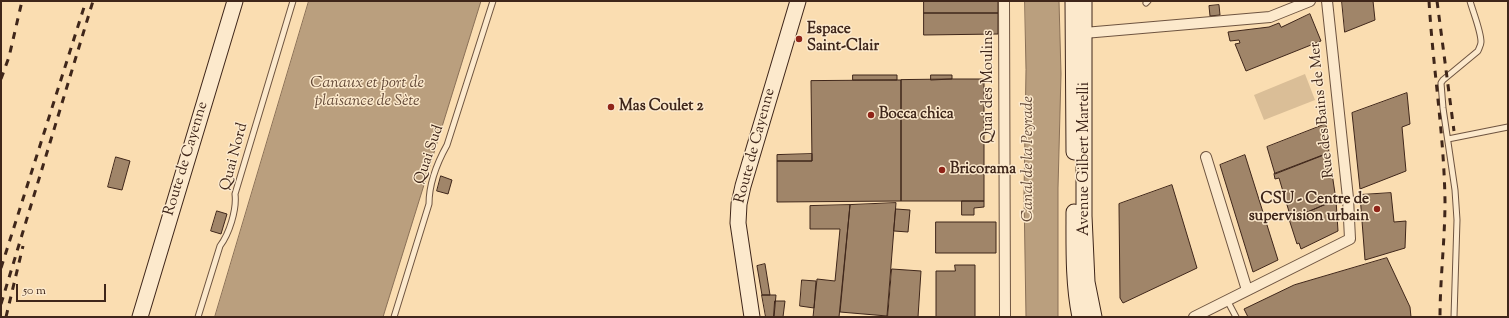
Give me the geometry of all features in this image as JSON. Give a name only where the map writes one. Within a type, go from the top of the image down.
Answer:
[{"type":"street","name":"Route de Cayenne","points":[[140,317],[234,1]]},
{"type":"street","name":"Route de Cayenne","points":[[752,317],[738,223],[739,204],[798,1]]},
{"type":"street","name":"Quai des Moulins","points":[[1004,1],[1005,317]]},
{"type":"street","name":"Avenue Gilbert Martelli","points":[[1073,1],[1075,268],[1080,317]]},
{"type":"street","name":"Avenue Gilbert Martelli","points":[[1084,1],[1084,216],[1087,282],[1094,317]]},
{"type":"street","points":[[1084,33],[1270,17],[1310,1]]},
{"type":"street","name":"Rue des Bains de Mer","points":[[1247,290],[1350,239],[1348,198],[1327,1]]},
{"type":"street","points":[[1194,317],[1247,290],[1206,157]]},
{"type":"lane","name":"Quai Nord","points":[[198,317],[220,246],[226,237],[236,203],[235,194],[294,1]]},
{"type":"lane","name":"Quai Sud","points":[[394,317],[429,204],[429,194],[439,159],[447,145],[493,1]]},
{"type":"lane","points":[[1454,317],[1456,220],[1455,190],[1443,108],[1442,80],[1478,51],[1481,42],[1470,1]]},
{"type":"lane","points":[[1448,139],[1508,127]]},
{"type":"lane","points":[[1227,300],[1236,317]]},
{"type":"shaded area","points":[[1305,74],[1315,100],[1264,120],[1254,95]]},
{"type":"water","name":"Canaux et port de plaisance de Sète","points":[[309,1],[481,1],[383,317],[215,317]]},
{"type":"water","name":"Canal de la Peyrade","points":[[1025,1],[1059,1],[1061,74],[1058,188],[1058,317],[1026,317],[1024,194],[1026,70]]},
{"type":"building","points":[[924,1],[998,1],[998,13],[924,13]]},
{"type":"building","points":[[1342,1],[1373,1],[1375,20],[1345,32]]},
{"type":"building","points":[[1219,5],[1220,15],[1210,16],[1209,6]]},
{"type":"building","points":[[924,13],[998,13],[998,34],[924,35]]},
{"type":"building","points":[[1310,14],[1321,41],[1246,71],[1235,44],[1240,43],[1239,40],[1230,41],[1228,32],[1269,27],[1279,23],[1281,27]]},
{"type":"building","points":[[853,75],[897,75],[897,80],[853,80]]},
{"type":"building","points":[[931,75],[952,75],[952,79],[931,80]]},
{"type":"building","name":"Bricorama","points":[[984,79],[984,201],[901,201],[901,80]]},
{"type":"building","points":[[901,80],[901,201],[777,202],[777,161],[812,161],[811,81]]},
{"type":"building","points":[[1407,93],[1410,124],[1402,127],[1406,171],[1360,189],[1352,113]]},
{"type":"building","points":[[1326,124],[1329,153],[1275,174],[1267,147]]},
{"type":"building","points":[[1329,153],[1336,200],[1300,215],[1299,212],[1290,215],[1279,178],[1275,179],[1274,174]]},
{"type":"building","points":[[812,154],[812,161],[777,161],[777,155]]},
{"type":"building","points":[[1245,155],[1278,260],[1253,272],[1220,165]]},
{"type":"building","points":[[116,157],[130,161],[122,190],[108,187]]},
{"type":"building","points":[[441,176],[452,180],[448,194],[437,191]]},
{"type":"building","points":[[1172,185],[1197,268],[1123,303],[1120,298],[1119,204]]},
{"type":"building","points":[[1391,193],[1394,222],[1406,221],[1405,248],[1365,260],[1360,195]]},
{"type":"building","points":[[1336,200],[1338,231],[1301,249],[1299,243],[1297,244],[1288,216],[1299,212],[1300,215]]},
{"type":"building","points":[[962,201],[984,201],[984,207],[974,208],[974,215],[962,215]]},
{"type":"building","points":[[896,203],[887,316],[840,312],[850,205]]},
{"type":"building","points":[[850,205],[839,317],[813,317],[817,279],[835,281],[840,229],[810,229],[810,206]]},
{"type":"building","points":[[896,209],[910,210],[908,232],[894,231]]},
{"type":"building","points":[[217,211],[227,214],[221,234],[211,231]]},
{"type":"building","points":[[936,222],[996,222],[996,253],[936,253]]},
{"type":"building","points":[[1387,258],[1410,307],[1411,317],[1248,317],[1244,309],[1294,285]]},
{"type":"building","points":[[765,264],[770,295],[762,295],[757,266]]},
{"type":"building","points":[[955,265],[975,265],[975,317],[936,317],[936,271],[955,271]]},
{"type":"building","points":[[892,269],[921,271],[918,317],[888,317]]},
{"type":"building","points":[[802,280],[816,281],[814,308],[800,306]]},
{"type":"building","points":[[762,295],[776,295],[774,317],[766,317]]},
{"type":"building","points":[[775,301],[785,301],[783,317],[774,317]]},
{"type":"railway","points":[[1,79],[9,57],[22,1]]},
{"type":"railway","points":[[1,268],[86,1]]},
{"type":"railway","points":[[1,304],[93,1]]},
{"type":"railway","points":[[1429,1],[1441,126],[1445,201],[1440,317]]},
{"type":"railway","points":[[1437,1],[1454,131]]},
{"type":"railway","points":[[6,317],[23,246]]},
{"type":"place","name":"Espace Saint-Clair","points":[[799,39]]},
{"type":"place","name":"Mas Coulet 2","points":[[611,107]]},
{"type":"place","name":"Bocca chica","points":[[871,115]]},
{"type":"place","name":"Bricorama","points":[[942,170]]},
{"type":"place","name":"CSU - Centre de supervision urbain","points":[[1377,209]]}]
